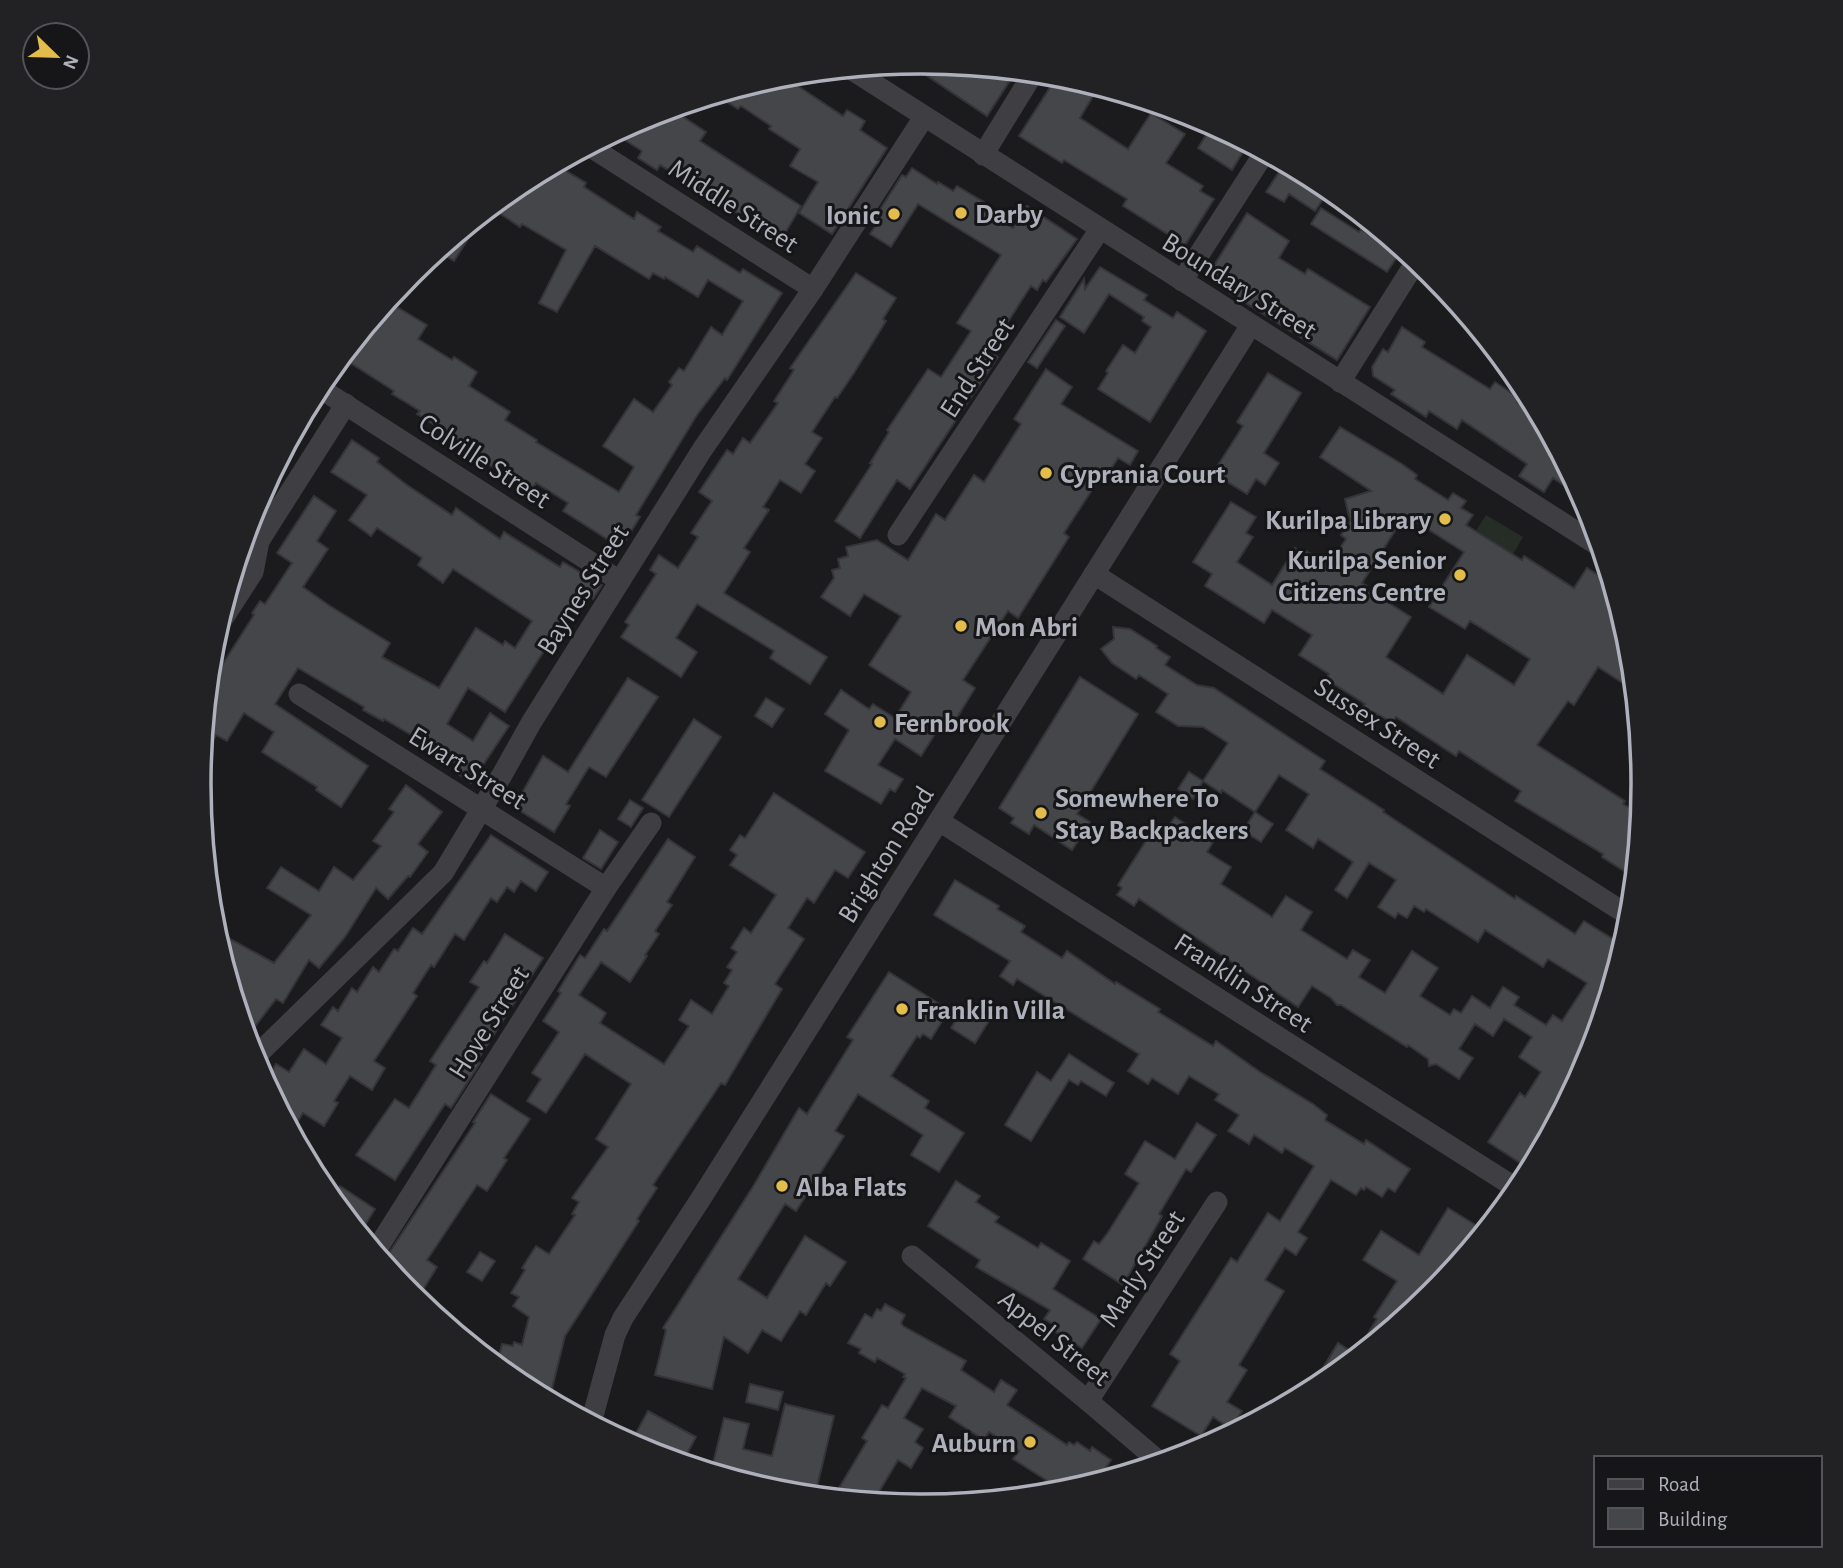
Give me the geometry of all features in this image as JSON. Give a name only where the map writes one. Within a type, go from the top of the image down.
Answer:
[{"type":"street","name":"Boundary Street","points":[[862,76],[1588,539]]},
{"type":"street","points":[[983,155],[1028,82]]},
{"type":"street","name":"Baynes Street","points":[[263,1050],[439,879],[531,723],[702,450],[813,289],[925,117]]},
{"type":"street","name":"Middle Street","points":[[598,152],[813,289]]},
{"type":"street","points":[[1182,281],[1260,160]]},
{"type":"street","name":"End Street","points":[[898,535],[1100,229]]},
{"type":"street","points":[[1340,382],[1411,270]]},
{"type":"street","name":"Brighton Road","points":[[594,1414],[615,1335],[623,1318],[1251,325]]},
{"type":"street","name":"Colville Street","points":[[328,393],[621,581]]},
{"type":"street","points":[[235,600],[253,572],[260,541],[346,404]]},
{"type":"street","name":"Sussex Street","points":[[1094,574],[1620,910]]},
{"type":"street","name":"Ewart Street","points":[[299,694],[606,888]]},
{"type":"street","name":"Franklin Street","points":[[939,821],[1509,1184]]},
{"type":"street","name":"Hove Street","points":[[380,1244],[606,888],[651,823]]},
{"type":"street","name":"Marly Street","points":[[1088,1401],[1217,1202]]},
{"type":"street","name":"Appel Street","points":[[912,1256],[1153,1456]]},
{"type":"shaded area","points":[[1486,515],[1523,537],[1513,554],[1476,531]]},
{"type":"building","points":[[924,74],[1010,80],[987,116]]},
{"type":"building","points":[[796,85],[843,116],[847,110],[865,121],[860,130],[887,148],[832,234],[799,213],[818,182],[790,166],[800,149],[741,106],[738,109],[726,101]]},
{"type":"building","points":[[1051,86],[1094,95],[1080,118],[1128,149],[1151,113],[1185,134],[1166,163],[1203,186],[1200,191],[1214,199],[1185,245],[1123,206],[1127,199],[1019,136]]},
{"type":"building","points":[[681,116],[706,132],[700,141],[801,206],[780,242],[660,165],[657,170],[638,158],[642,151],[624,140]]},
{"type":"building","points":[[1207,134],[1243,151],[1232,170],[1198,148]]},
{"type":"building","points":[[912,168],[937,184],[938,182],[953,191],[957,186],[984,202],[979,209],[1013,228],[1027,206],[1077,239],[1046,282],[1043,280],[1037,290],[1031,286],[989,351],[998,357],[910,489],[897,480],[860,538],[835,521],[872,464],[870,463],[889,432],[887,430],[928,369],[941,377],[971,331],[957,323],[1001,255],[918,204],[891,247],[870,234],[876,225],[872,222],[902,175],[906,177]]},
{"type":"building","points":[[564,170],[586,183],[584,187],[634,219],[637,212],[661,227],[658,231],[693,252],[697,246],[740,273],[743,269],[782,293],[727,380],[725,378],[697,415],[636,515],[640,517],[621,548],[563,511],[568,503],[536,483],[531,491],[451,441],[454,437],[417,414],[420,411],[392,394],[394,391],[350,363],[396,306],[427,325],[418,339],[477,372],[469,386],[510,412],[505,420],[619,492],[634,467],[603,446],[634,399],[653,412],[672,385],[669,382],[679,368],[684,371],[711,327],[722,335],[743,301],[708,280],[698,297],[665,277],[664,279],[653,273],[649,279],[595,246],[557,312],[539,303],[566,250],[522,224],[520,227],[499,213]]},
{"type":"building","points":[[1280,171],[1323,198],[1315,211],[1289,194],[1284,202],[1266,192]]},
{"type":"building","points":[[1321,208],[1359,232],[1361,229],[1371,234],[1397,257],[1387,272],[1311,224]]},
{"type":"building","points":[[1247,213],[1289,241],[1279,258],[1305,274],[1308,269],[1370,307],[1337,360],[1228,292],[1230,289],[1208,275]]},
{"type":"building","points":[[470,236],[454,261],[446,256]]},
{"type":"building","points":[[1100,267],[1147,295],[1144,300],[1173,318],[1177,312],[1206,331],[1150,422],[1098,389],[1123,345],[1135,353],[1151,327],[1142,321],[1144,317],[1109,294],[1084,333],[1060,317],[1084,279],[1085,289]]},
{"type":"building","points":[[856,273],[896,298],[883,319],[886,321],[854,373],[812,432],[822,438],[805,464],[815,471],[801,493],[780,480],[763,507],[769,510],[744,548],[750,552],[724,593],[827,657],[810,684],[770,658],[774,651],[697,604],[676,638],[697,652],[681,677],[621,637],[629,625],[625,622],[656,574],[650,570],[659,555],[678,568],[698,537],[691,533],[712,501],[699,492],[727,450],[733,454],[743,438],[750,443],[778,403],[774,401],[794,370],[790,368]]},
{"type":"building","points":[[1056,320],[1065,326],[1037,368],[1028,362]]},
{"type":"building","points":[[1402,327],[1425,342],[1422,347],[1490,389],[1495,382],[1517,396],[1517,402],[1522,406],[1537,429],[1567,487],[1553,478],[1544,492],[1519,476],[1527,464],[1462,420],[1457,429],[1429,411],[1426,417],[1391,394],[1395,390],[1373,376],[1372,367],[1383,349],[1388,352]]},
{"type":"building","points":[[1046,369],[1072,387],[1061,404],[1138,451],[1130,465],[1118,458],[1109,472],[1105,470],[1064,533],[1069,537],[1018,618],[1008,611],[963,680],[975,688],[955,721],[947,715],[921,756],[895,739],[878,765],[903,779],[895,792],[890,789],[881,804],[825,771],[849,730],[825,714],[841,690],[869,709],[873,704],[895,718],[911,692],[869,665],[901,616],[864,594],[850,616],[821,597],[834,578],[832,570],[840,568],[838,559],[848,556],[846,547],[877,540],[908,560],[936,514],[945,520],[974,475],[984,482],[1021,424],[1014,419]]},
{"type":"building","points":[[1268,373],[1301,393],[1264,453],[1279,463],[1265,485],[1256,479],[1247,494],[1213,473],[1243,426],[1237,422]]},
{"type":"building","points":[[1340,427],[1402,464],[1417,475],[1415,479],[1448,500],[1453,493],[1466,501],[1461,508],[1473,515],[1466,525],[1522,560],[1524,556],[1574,588],[1587,568],[1601,577],[1625,684],[1598,667],[1574,705],[1568,701],[1537,745],[1625,801],[1623,804],[1631,809],[1626,873],[1602,857],[1603,854],[1515,801],[1521,791],[1459,751],[1456,756],[1396,717],[1392,722],[1363,707],[1365,704],[1326,679],[1329,674],[1299,655],[1312,635],[1272,610],[1264,623],[1205,586],[1212,574],[1193,562],[1231,502],[1256,517],[1246,533],[1253,537],[1237,562],[1272,585],[1295,548],[1301,552],[1303,549],[1329,565],[1346,539],[1341,535],[1350,521],[1345,499],[1371,491],[1320,457]],"holes":[[[1405,515],[1464,552],[1429,607],[1465,629],[1470,621],[1530,659],[1514,685],[1467,655],[1443,694],[1386,657],[1411,617],[1365,588],[1367,586],[1362,583]]]},
{"type":"building","points":[[352,440],[379,458],[377,462],[407,485],[452,515],[456,508],[500,539],[504,532],[560,567],[563,562],[602,585],[593,599],[589,596],[575,620],[567,615],[505,712],[468,688],[447,724],[473,741],[490,713],[509,726],[471,783],[454,771],[458,765],[435,749],[363,710],[364,707],[298,668],[275,704],[368,766],[341,807],[316,790],[317,787],[262,752],[274,732],[244,713],[227,741],[216,735],[213,740],[221,666],[260,601],[265,604],[292,563],[277,553],[314,496],[336,511],[317,541],[328,549],[303,587],[390,643],[382,657],[439,688],[476,628],[503,645],[505,641],[515,648],[532,621],[453,569],[443,583],[418,565],[422,558],[377,528],[371,536],[349,520],[367,495],[331,472]]},
{"type":"building","points":[[1113,627],[1130,629],[1170,657],[1165,665],[1197,685],[1214,688],[1325,761],[1320,769],[1515,899],[1516,896],[1575,934],[1584,921],[1614,940],[1608,968],[1578,1056],[1559,1098],[1521,1164],[1488,1142],[1520,1093],[1525,1097],[1541,1072],[1519,1057],[1532,1037],[1504,1019],[1493,1036],[1475,1024],[1459,1049],[1473,1058],[1459,1079],[1436,1064],[1429,1066],[1428,1059],[1408,1045],[1407,1047],[1337,1005],[1312,986],[1298,1007],[1139,899],[1134,906],[1117,895],[1122,888],[1118,885],[1156,825],[1165,831],[1175,817],[1213,842],[1207,852],[1231,867],[1221,884],[1272,917],[1286,896],[1312,912],[1301,930],[1347,959],[1353,950],[1370,960],[1359,977],[1385,993],[1412,951],[1438,968],[1420,996],[1450,1015],[1454,1009],[1461,1013],[1472,996],[1490,1008],[1503,987],[1519,997],[1514,1005],[1546,1025],[1553,1015],[1562,1021],[1587,983],[1548,959],[1543,967],[1485,930],[1478,942],[1426,909],[1424,912],[1414,906],[1407,918],[1398,913],[1395,918],[1378,907],[1396,880],[1369,863],[1347,898],[1335,890],[1353,862],[1318,839],[1313,848],[1286,830],[1309,794],[1279,775],[1255,812],[1203,781],[1228,743],[1203,727],[1178,726],[1156,712],[1168,694],[1139,675],[1136,679],[1112,663],[1101,649],[1114,639]]},
{"type":"building","points":[[1080,677],[1138,714],[1077,814],[1090,822],[1072,850],[1034,825],[1029,834],[1011,823],[1014,818],[999,808]]},
{"type":"building","points":[[628,678],[658,697],[606,777],[589,767],[566,804],[570,806],[554,832],[514,807],[543,756],[568,772]]},
{"type":"building","points":[[766,698],[784,709],[772,727],[755,716]]},
{"type":"building","points":[[694,719],[721,737],[669,817],[642,800]]},
{"type":"building","points":[[1189,772],[1203,781],[1193,799],[1178,789]]},
{"type":"building","points":[[406,785],[442,812],[418,844],[428,852],[410,877],[408,876],[388,899],[376,888],[345,937],[319,968],[309,960],[283,1003],[276,999],[255,1027],[228,938],[274,963],[311,915],[267,888],[281,867],[319,891],[334,867],[353,880],[381,846],[373,841],[394,812],[389,809]]},
{"type":"building","points":[[774,793],[865,852],[848,878],[835,870],[814,903],[807,898],[788,928],[804,939],[775,984],[782,989],[725,1085],[721,1083],[653,1185],[657,1188],[637,1219],[639,1221],[565,1336],[552,1390],[499,1355],[502,1344],[513,1346],[514,1342],[522,1345],[529,1317],[513,1306],[519,1297],[511,1293],[536,1246],[549,1254],[575,1215],[572,1214],[579,1202],[572,1198],[608,1147],[596,1139],[631,1084],[585,1054],[546,1113],[527,1101],[541,1079],[532,1073],[559,1032],[543,1021],[580,955],[585,958],[604,929],[607,931],[668,839],[695,857],[667,902],[672,905],[655,931],[659,934],[645,955],[647,956],[630,982],[601,962],[579,995],[606,1013],[600,1023],[664,1064],[689,1026],[679,1020],[691,1000],[712,1014],[729,986],[724,983],[732,970],[727,967],[737,952],[731,948],[744,928],[751,933],[776,895],[730,865],[737,855],[730,850],[740,835],[745,838]]},
{"type":"building","points":[[630,800],[643,808],[631,827],[618,819]]},
{"type":"building","points":[[1255,812],[1273,824],[1261,842],[1243,831]]},
{"type":"building","points":[[600,830],[618,842],[601,869],[583,858]]},
{"type":"building","points":[[491,835],[548,872],[536,891],[521,881],[514,892],[507,887],[497,902],[491,898],[464,940],[455,934],[413,993],[417,996],[374,1061],[385,1068],[372,1090],[350,1076],[334,1101],[338,1103],[324,1126],[303,1113],[297,1123],[272,1071],[276,1064],[289,1072],[304,1049],[326,1064],[342,1038],[321,1025],[333,1007],[338,1011],[352,988],[357,992],[373,967],[379,972],[394,949],[398,951],[413,928],[422,934]]},
{"type":"building","points":[[955,880],[999,906],[997,909],[1025,926],[1021,932],[1062,958],[1067,951],[1115,984],[1116,982],[1160,1009],[1158,1012],[1213,1046],[1216,1041],[1313,1104],[1327,1115],[1325,1120],[1364,1144],[1366,1140],[1410,1169],[1395,1192],[1388,1188],[1382,1197],[1366,1187],[1364,1190],[1361,1188],[1356,1195],[1331,1180],[1298,1232],[1307,1238],[1296,1255],[1285,1248],[1265,1280],[1284,1291],[1239,1365],[1247,1370],[1227,1402],[1242,1411],[1236,1421],[1226,1426],[1213,1417],[1201,1436],[1152,1406],[1180,1361],[1170,1354],[1231,1258],[1237,1262],[1268,1213],[1280,1221],[1314,1166],[1285,1148],[1282,1153],[1254,1135],[1249,1144],[1228,1131],[1239,1115],[1215,1100],[1219,1094],[1189,1076],[1178,1094],[1152,1078],[1148,1084],[1128,1071],[1139,1054],[1017,979],[1013,985],[1000,976],[1010,961],[934,915]]},
{"type":"building","points":[[505,934],[543,958],[477,1061],[480,1063],[451,1108],[445,1104],[395,1180],[356,1155],[395,1099],[409,1108],[436,1065],[430,1061],[479,987],[470,982],[484,961],[487,963]]},
{"type":"building","points":[[889,972],[949,1010],[931,1039],[923,1034],[920,1038],[917,1036],[891,1076],[929,1101],[925,1108],[964,1133],[939,1172],[911,1155],[923,1135],[858,1094],[835,1131],[844,1136],[796,1211],[785,1204],[738,1279],[767,1298],[805,1236],[846,1262],[830,1286],[826,1283],[806,1315],[800,1311],[781,1341],[762,1330],[748,1353],[724,1337],[712,1389],[655,1375],[666,1330],[663,1328],[754,1185],[799,1108],[807,1114],[853,1040],[847,1037]]},
{"type":"building","points":[[968,1000],[992,1016],[975,1043],[951,1028]]},
{"type":"building","points":[[1069,1054],[1114,1083],[1106,1096],[1081,1081],[1078,1085],[1069,1080],[1031,1141],[1005,1125],[1037,1072],[1051,1081]]},
{"type":"building","points":[[491,1094],[530,1119],[504,1158],[507,1160],[487,1191],[477,1185],[427,1260],[437,1267],[423,1290],[389,1254],[475,1123],[473,1122]]},
{"type":"building","points":[[1197,1123],[1216,1135],[1191,1172],[1186,1169],[1159,1214],[1162,1216],[1123,1285],[1083,1259],[1094,1241],[1099,1244],[1107,1234],[1139,1183],[1125,1174],[1145,1141],[1175,1159]]},
{"type":"building","points":[[956,1181],[980,1196],[976,1202],[999,1217],[995,1222],[1038,1248],[1041,1243],[1070,1261],[1053,1289],[1101,1319],[1082,1348],[1054,1331],[1056,1326],[1044,1319],[1050,1310],[976,1267],[980,1260],[928,1226]]},
{"type":"building","points":[[340,1186],[375,1209],[365,1225],[358,1217],[338,1189]]},
{"type":"building","points":[[1448,1208],[1477,1226],[1424,1286],[1364,1340],[1377,1319],[1374,1317],[1397,1281],[1363,1260],[1381,1231],[1419,1255]]},
{"type":"building","points":[[480,1252],[495,1261],[482,1281],[467,1272]]},
{"type":"building","points":[[885,1304],[905,1315],[901,1323],[903,1326],[966,1361],[961,1370],[994,1392],[1001,1380],[1017,1390],[1007,1405],[1067,1445],[1069,1442],[1074,1445],[1077,1442],[1090,1451],[1092,1447],[1111,1460],[1106,1470],[1044,1483],[1046,1480],[1013,1459],[1019,1451],[989,1432],[984,1440],[949,1417],[956,1406],[922,1388],[904,1418],[923,1429],[915,1442],[923,1448],[911,1468],[898,1460],[878,1493],[839,1488],[867,1441],[862,1438],[882,1405],[888,1408],[906,1378],[903,1377],[905,1374],[877,1358],[875,1362],[859,1353],[861,1349],[848,1343],[865,1314],[872,1318],[877,1309],[881,1311]]},
{"type":"building","points":[[1338,1343],[1350,1351],[1325,1369],[1323,1368]]},
{"type":"building","points":[[750,1384],[783,1392],[778,1410],[746,1402]]},
{"type":"building","points":[[785,1404],[834,1416],[817,1486],[783,1481],[713,1463],[724,1418],[749,1424],[743,1449],[772,1456]]},
{"type":"building","points":[[648,1411],[696,1437],[687,1454],[636,1434]]},
{"type":"place","name":"Darby","points":[[961,213]]},
{"type":"place","name":"Ionic","points":[[894,214]]},
{"type":"place","name":"Cyprania Court","points":[[1046,473]]},
{"type":"place","name":"Kurilpa Library","points":[[1445,519]]},
{"type":"place","name":"Kurilpa Senior Citizens Centre","points":[[1460,575]]},
{"type":"place","name":"Mon Abri","points":[[961,626]]},
{"type":"place","name":"Fernbrook","points":[[880,722]]},
{"type":"place","name":"Somewhere To Stay Backpackers","points":[[1041,813]]},
{"type":"place","name":"Franklin Villa","points":[[902,1009]]},
{"type":"place","name":"Alba Flats","points":[[782,1186]]},
{"type":"place","name":"Auburn","points":[[1030,1442]]}]
